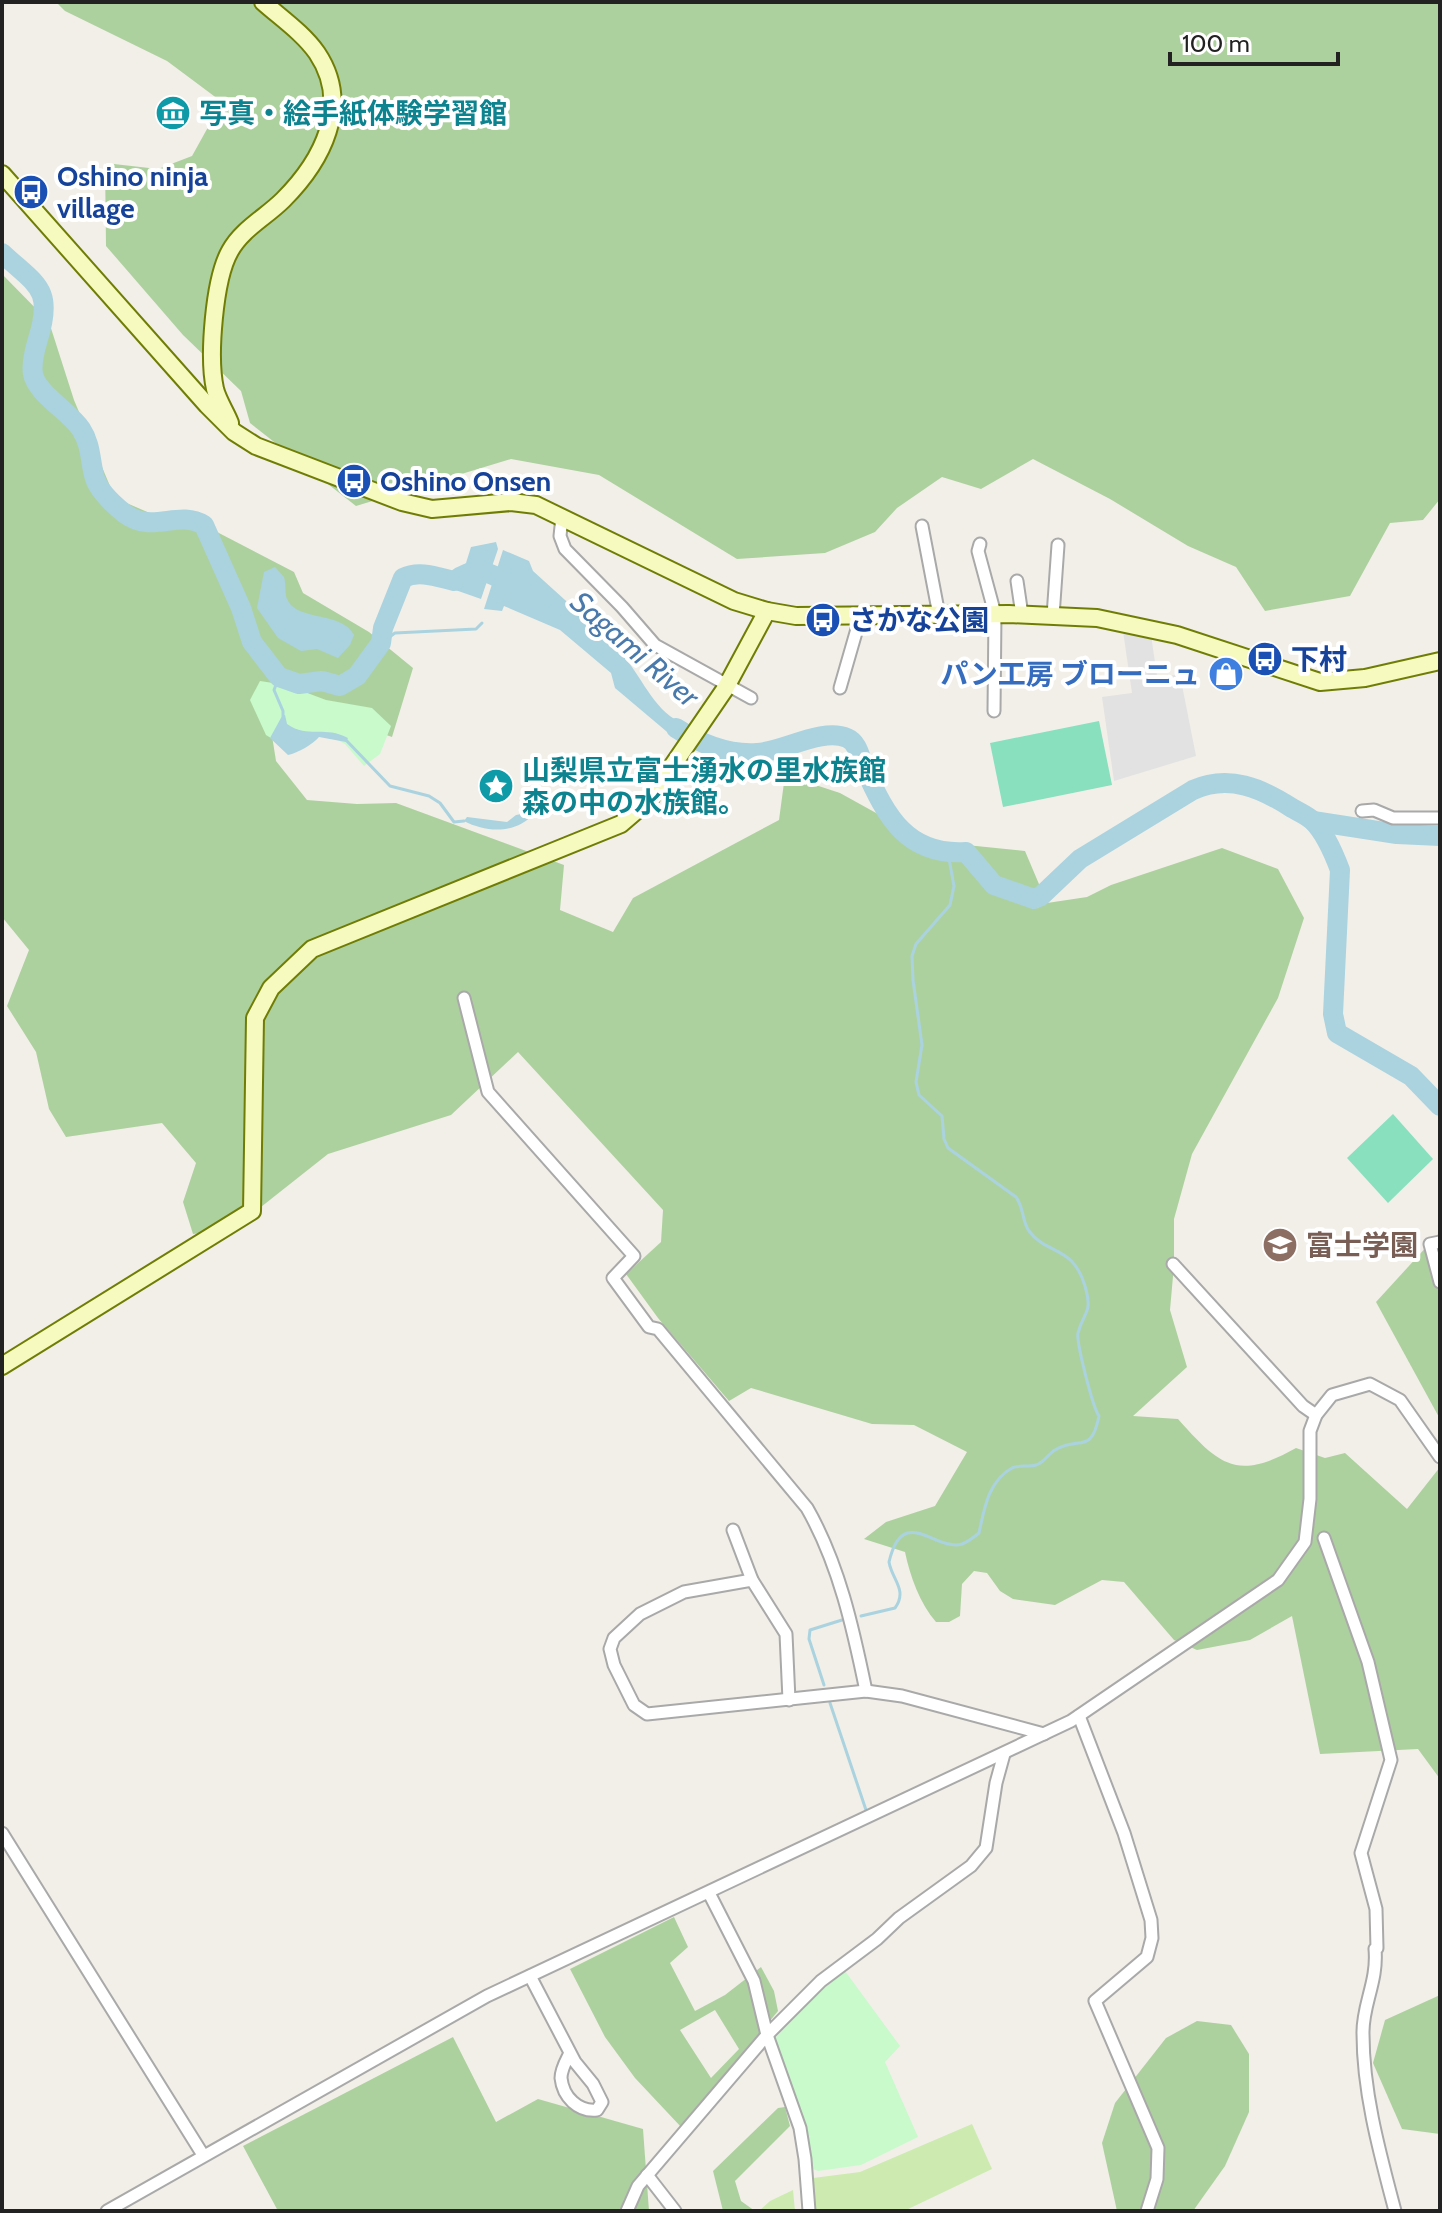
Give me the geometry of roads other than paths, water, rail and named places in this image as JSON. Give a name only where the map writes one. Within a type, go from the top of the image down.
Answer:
[{"type":"street","points":[[234,432],[215,390],[212,333],[223,267],[231,249],[250,227],[306,176],[329,133],[333,112],[328,76],[317,53],[263,2]]},
{"type":"street","points":[[2,174],[234,432],[256,446],[298,464],[402,502],[432,509],[511,502],[536,505],[734,601],[796,616],[995,614],[1097,618],[1177,635],[1320,682],[1365,678],[1440,661]]},
{"type":"street","points":[[562,517],[560,536],[565,549],[655,645],[726,687],[751,698]]},
{"type":"street","points":[[922,526],[939,615]]},
{"type":"street","points":[[980,544],[978,551],[995,614],[994,711]]},
{"type":"street","points":[[1053,616],[1058,545]]},
{"type":"street","points":[[1017,581],[1022,615]]},
{"type":"street","points":[[2,1366],[252,1211],[255,1018],[271,988],[312,949],[621,824],[649,800],[678,758],[726,687],[767,611]]},
{"type":"street","points":[[840,688],[861,615]]},
{"type":"street","points":[[1362,811],[1374,810],[1393,818],[1440,818]]},
{"type":"street","points":[[464,998],[488,1092],[634,1256],[613,1278],[649,1327],[658,1329],[807,1508],[818,1528],[850,1613],[866,1691]]},
{"type":"street","points":[[1440,1242],[1430,1244],[1440,1282]]},
{"type":"street","points":[[1173,1264],[1303,1406],[1316,1415]]},
{"type":"street","points":[[107,2211],[487,1996],[1079,1716],[1278,1580],[1305,1542],[1310,1499],[1310,1431],[1316,1415],[1332,1395],[1370,1384],[1400,1400],[1440,1457]]},
{"type":"street","points":[[733,1530],[752,1580],[786,1634],[789,1700]]},
{"type":"street","points":[[1324,1538],[1368,1662],[1391,1760],[1361,1853],[1376,1909],[1377,1948],[1377,1969],[1362,2032],[1368,2094],[1395,2211]]},
{"type":"street","points":[[752,1580],[684,1592],[640,1614],[614,1638],[610,1649],[614,1665],[634,1705],[647,1714],[866,1691],[902,1696],[1044,1734]]},
{"type":"street","points":[[1079,1716],[1124,1833],[1151,1920],[1152,1938],[1147,1957],[1095,2001],[1158,2148],[1157,2179],[1147,2211]]},
{"type":"street","points":[[627,2211],[638,2186],[767,2035],[821,1981],[877,1939],[899,1918],[971,1866],[986,1848],[996,1783],[1004,1754]]},
{"type":"street","points":[[2,1833],[203,2155]]},
{"type":"street","points":[[709,1893],[754,1981],[767,2035],[800,2128],[809,2211]]},
{"type":"street","points":[[530,1976],[570,2053],[593,2084],[602,2102],[597,2110],[588,2111],[576,2106],[568,2095],[561,2079],[570,2053]]},
{"type":"street","points":[[647,2175],[675,2211]]},
{"type":"water","points":[[496,542],[498,549],[481,599],[444,586],[466,563],[471,547]]},
{"type":"water","points":[[503,550],[529,561],[533,571],[628,657],[629,663],[662,709],[691,726],[679,742],[615,688],[611,673],[560,630],[504,606],[502,611],[484,609]]},
{"type":"water","points":[[275,567],[284,577],[290,604],[307,614],[339,622],[354,635],[350,645],[338,658],[317,649],[301,651],[278,638],[257,608],[264,572]]},
{"type":"water","points":[[285,715],[287,724],[302,731],[331,732],[348,738],[346,742],[319,737],[305,748],[288,755],[270,738]]},
{"type":"water","points":[[534,814],[526,821],[500,830],[482,828],[464,821],[467,817],[507,822],[516,815]]},
{"type":"waterway","name":"Sagami River","points":[[2,253],[33,281],[43,298],[44,309],[33,374],[47,396],[81,429],[98,486],[115,505],[135,519],[145,522],[184,519],[204,525],[241,608],[252,642],[279,677],[299,684],[322,681],[340,686],[357,676],[381,643],[383,628],[403,578],[428,575],[454,581],[471,572],[479,572],[494,576],[518,590]]},
{"type":"waterway","points":[[381,643],[395,633],[476,629],[482,623]]},
{"type":"waterway","points":[[279,677],[274,690],[283,716]]},
{"type":"waterway","name":"Sagami River","points":[[676,728],[714,747],[746,753],[767,752],[826,736],[847,738],[857,747],[881,802],[901,830],[928,847],[946,852],[966,852],[994,885],[1034,899],[1080,859],[1193,790],[1206,785],[1232,783],[1269,794],[1313,821],[1340,870],[1333,1014],[1337,1033],[1411,1076],[1440,1106]]},
{"type":"waterway","points":[[345,739],[390,786],[429,796],[440,803],[454,822],[464,821]]},
{"type":"waterway","points":[[1313,821],[1397,834],[1440,836]]},
{"type":"waterway","points":[[861,1616],[895,1608],[899,1602],[900,1590],[889,1562],[895,1545],[903,1535],[911,1532],[921,1534],[952,1545],[969,1541],[979,1533],[988,1497],[997,1480],[1012,1468],[1039,1464],[1063,1446],[1088,1440],[1099,1416],[1089,1389],[1078,1339],[1088,1302],[1080,1273],[1067,1257],[1036,1239],[1029,1231],[1016,1197],[948,1148],[942,1116],[919,1095],[916,1082],[922,1045],[912,956],[916,944],[950,905],[954,886],[948,853]]},
{"type":"waterway","points":[[824,1685],[809,1639],[810,1630],[842,1620]]},
{"type":"waterway","points":[[830,1703],[866,1810]]},
{"type":"place","name":"写真・絵手紙体験学習館","points":[[173,113]]},
{"type":"place","name":"Oshino ninja village","points":[[31,192]]},
{"type":"place","name":"Oshino Onsen","points":[[354,481]]},
{"type":"place","name":"さかな公園","points":[[823,620]]},
{"type":"place","name":"下村","points":[[1265,659]]},
{"type":"place","name":"パン工房 ブローニュ","points":[[1226,674]]},
{"type":"place","name":"山梨県立富士湧水の里水族館 森の中の水族館。","points":[[496,786]]},
{"type":"place","name":"富士学園","points":[[1280,1245]]}]
